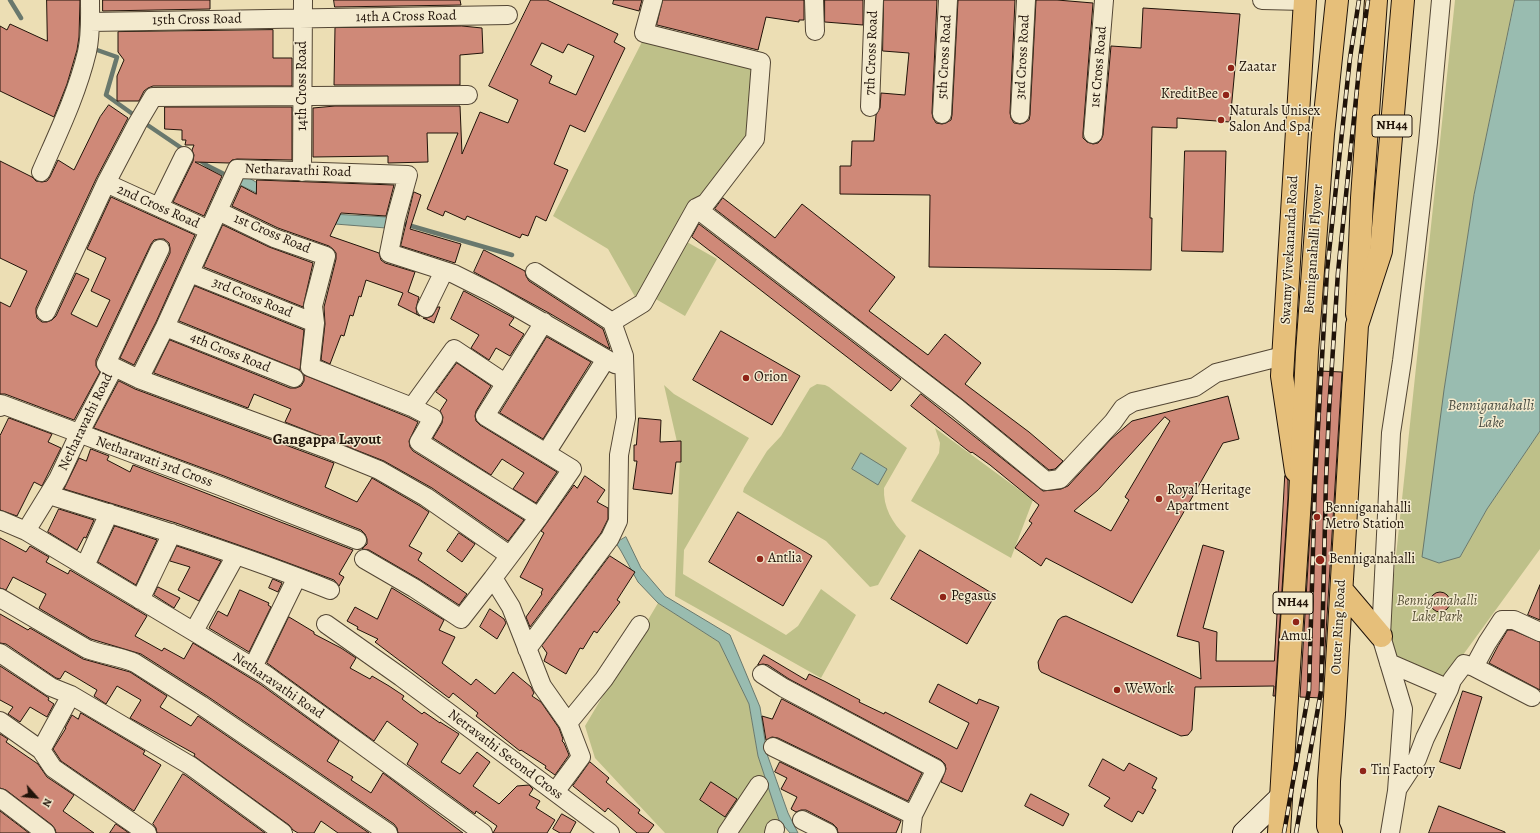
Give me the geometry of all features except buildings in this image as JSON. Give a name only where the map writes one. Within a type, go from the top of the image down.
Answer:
[{"type":"main road","name":"Benniganahalli Flyover","points":[[1300,500],[1306,352],[1323,134],[1337,0]]},
{"type":"main road","points":[[1357,325],[1362,198],[1376,0]]},
{"type":"main road","name":"NH44","points":[[1357,325],[1381,251],[1403,0]]},
{"type":"main road","name":"Swamy Vivekananda Road","points":[[1300,500],[1282,376],[1305,1]]},
{"type":"main road","name":"Outer Ring Road","points":[[1329,831],[1329,781],[1342,590],[1357,325]]},
{"type":"main road","name":"NH44","points":[[1279,833],[1300,500]]},
{"type":"main road","points":[[1342,590],[1382,636]]},
{"type":"street","points":[[40,172],[69,108],[87,52],[90,22],[90,0]]},
{"type":"street","name":"14th Cross Road","points":[[302,172],[303,0]]},
{"type":"street","points":[[612,322],[643,303],[696,208],[706,203],[755,139],[761,62],[644,33],[653,0]]},
{"type":"street","points":[[814,0],[815,32]]},
{"type":"street","name":"7th Cross Road","points":[[870,107],[874,0]]},
{"type":"street","name":"5th Cross Road","points":[[942,114],[948,0]]},
{"type":"street","name":"3rd Cross Road","points":[[1020,114],[1026,0]]},
{"type":"street","name":"1st Cross Road","points":[[1093,134],[1104,0]]},
{"type":"street","points":[[1262,0],[1305,1]]},
{"type":"street","points":[[1390,833],[1397,791],[1403,708],[1382,636],[1391,433],[1402,362],[1415,256],[1441,0]]},
{"type":"street","name":"14th A Cross Road","points":[[303,18],[508,15]]},
{"type":"street","name":"15th Cross Road","points":[[90,22],[303,18]]},
{"type":"street","points":[[46,312],[106,183],[153,97],[468,95]]},
{"type":"street","points":[[159,207],[184,156]]},
{"type":"street","name":"Netharavathi Road","points":[[483,833],[272,679],[26,531],[58,479],[79,434],[114,367],[139,379],[165,327],[233,176],[302,172],[408,175],[389,253],[444,271],[492,293],[606,359]]},
{"type":"street","name":"2nd Cross Road","points":[[106,183],[209,230]]},
{"type":"street","points":[[696,208],[957,408],[1046,480],[1060,479],[1113,422],[1124,408],[1133,402],[1195,387],[1216,373],[1283,356]]},
{"type":"street","name":"1st Cross Road","points":[[218,211],[274,238],[326,256],[313,306],[315,323]]},
{"type":"street","points":[[114,367],[106,364],[160,249]]},
{"type":"street","points":[[426,308],[444,271]]},
{"type":"street","points":[[527,649],[610,538],[618,521],[619,455],[626,418],[624,356],[612,322],[535,272]]},
{"type":"street","name":"3rd Cross Road","points":[[190,273],[315,323]]},
{"type":"street","points":[[364,559],[414,588],[461,619],[493,578],[539,517],[572,469],[485,416],[544,322]]},
{"type":"street","points":[[315,323],[310,367],[412,407],[433,418],[419,442],[539,517]]},
{"type":"street","name":"4th Cross Road","points":[[165,327],[294,378]]},
{"type":"street","points":[[412,407],[454,349],[506,383]]},
{"type":"street","points":[[546,453],[606,359],[615,364],[624,356]]},
{"type":"street","points":[[139,379],[325,448],[379,470],[426,497],[509,555]]},
{"type":"street","name":"Netharavati 3rd Cross","points":[[0,407],[1,404],[220,486],[357,540]]},
{"type":"street","points":[[48,495],[172,533],[330,590]]},
{"type":"street","points":[[85,566],[110,514]]},
{"type":"street","points":[[0,520],[26,531]]},
{"type":"street","points":[[140,600],[172,533]]},
{"type":"street","points":[[194,631],[236,555]]},
{"type":"street","points":[[253,667],[296,577]]},
{"type":"street","points":[[493,578],[511,607],[542,686],[568,723],[581,757],[555,792]]},
{"type":"street","points":[[0,598],[87,649],[97,653],[124,658],[135,663],[201,705],[388,833]]},
{"type":"street","points":[[1474,667],[1502,620],[1514,620],[1540,632]]},
{"type":"street","name":"Netravathi Second Cross","points":[[326,624],[401,677],[610,833]]},
{"type":"street","points":[[568,723],[604,679],[640,625]]},
{"type":"street","points":[[0,653],[51,687],[70,695],[191,766],[283,833]]},
{"type":"street","points":[[1389,663],[1449,689]]},
{"type":"street","points":[[1397,791],[1417,759],[1425,738],[1455,674],[1464,664],[1474,667],[1532,697]]},
{"type":"street","points":[[762,674],[784,688],[936,769],[913,815],[911,833]]},
{"type":"street","points":[[41,750],[70,695]]},
{"type":"street","points":[[0,722],[41,750],[53,768],[147,833]]},
{"type":"street","points":[[773,747],[913,815]]},
{"type":"street","points":[[727,833],[759,785]]},
{"type":"street","points":[[1244,833],[1281,797]]},
{"type":"street","points":[[0,798],[46,833]]},
{"type":"street","points":[[802,820],[828,833]]},
{"type":"green space","name":"Benniganahalli Lake Park","points":[[1455,0],[1515,0],[1474,195],[1444,390],[1460,557],[1487,509],[1540,431],[1540,549],[1444,681],[1398,660],[1388,631]]},
{"type":"green space","points":[[643,40],[757,66],[751,138],[638,302],[608,249],[553,216]]},
{"type":"green space","points":[[687,242],[717,259],[685,316],[654,298]]},
{"type":"green space","points":[[817,384],[829,387],[907,448],[884,488],[885,502],[889,514],[906,536],[878,585],[870,587],[826,541],[743,492],[767,451],[781,436],[810,388]]},
{"type":"green space","points":[[664,385],[674,394],[749,438],[684,550],[683,574],[786,635],[798,626],[821,589],[856,615],[821,678],[675,596],[680,455]]},
{"type":"green space","points":[[935,428],[1033,500],[1011,558],[911,501],[939,453],[940,443]]},
{"type":"green space","points":[[658,603],[719,642],[749,704],[758,756],[779,820],[766,833],[665,833],[595,758],[585,726]]},
{"type":"water","name":"Benniganahalli Lake","points":[[1515,0],[1540,0],[1540,431],[1487,509],[1460,557],[1439,563],[1422,557],[1444,390],[1474,195]]},
{"type":"water","points":[[244,175],[278,195],[331,214],[387,217],[386,228],[335,224],[309,218],[240,185]]},
{"type":"water","points":[[861,453],[887,469],[878,485],[852,469]]},
{"type":"water","points":[[626,537],[641,568],[665,596],[730,635],[760,707],[767,754],[788,813],[798,833],[790,833],[779,820],[758,756],[749,704],[719,642],[658,603],[638,582],[616,543]]},
{"type":"waterway","points":[[10,0],[21,18]]},
{"type":"waterway","points":[[97,50],[117,57],[106,95],[134,115]]},
{"type":"waterway","points":[[143,122],[208,166],[230,177]]},
{"type":"waterway","points":[[401,223],[512,255]]},
{"type":"railway","points":[[1284,833],[1309,690],[1315,480],[1327,271],[1350,58],[1359,0]]},
{"type":"railway","points":[[1296,833],[1321,691],[1326,481],[1338,272],[1360,60],[1368,0]]},
{"type":"place","name":"Zaatar","points":[[1231,68]]},
{"type":"place","name":"KreditBee","points":[[1226,95]]},
{"type":"place","name":"Naturals Unisex Salon And Spa","points":[[1221,120]]},
{"type":"place","name":"Orion","points":[[746,378]]},
{"type":"place","name":"Royal Heritage Apartment","points":[[1159,499]]},
{"type":"place","name":"Benniganahalli Metro Station","points":[[1317,517]]},
{"type":"place","name":"Antlia","points":[[760,559]]},
{"type":"place","name":"Benniganahalli","points":[[1320,560]]},
{"type":"place","name":"Pegasus","points":[[943,597]]},
{"type":"place","name":"Amul","points":[[1296,622]]},
{"type":"place","name":"WeWork","points":[[1117,690]]},
{"type":"place","name":"Tin Factory","points":[[1363,771]]},
{"type":"district","name":"Gangappa Layout","points":[[327,440]]}]
